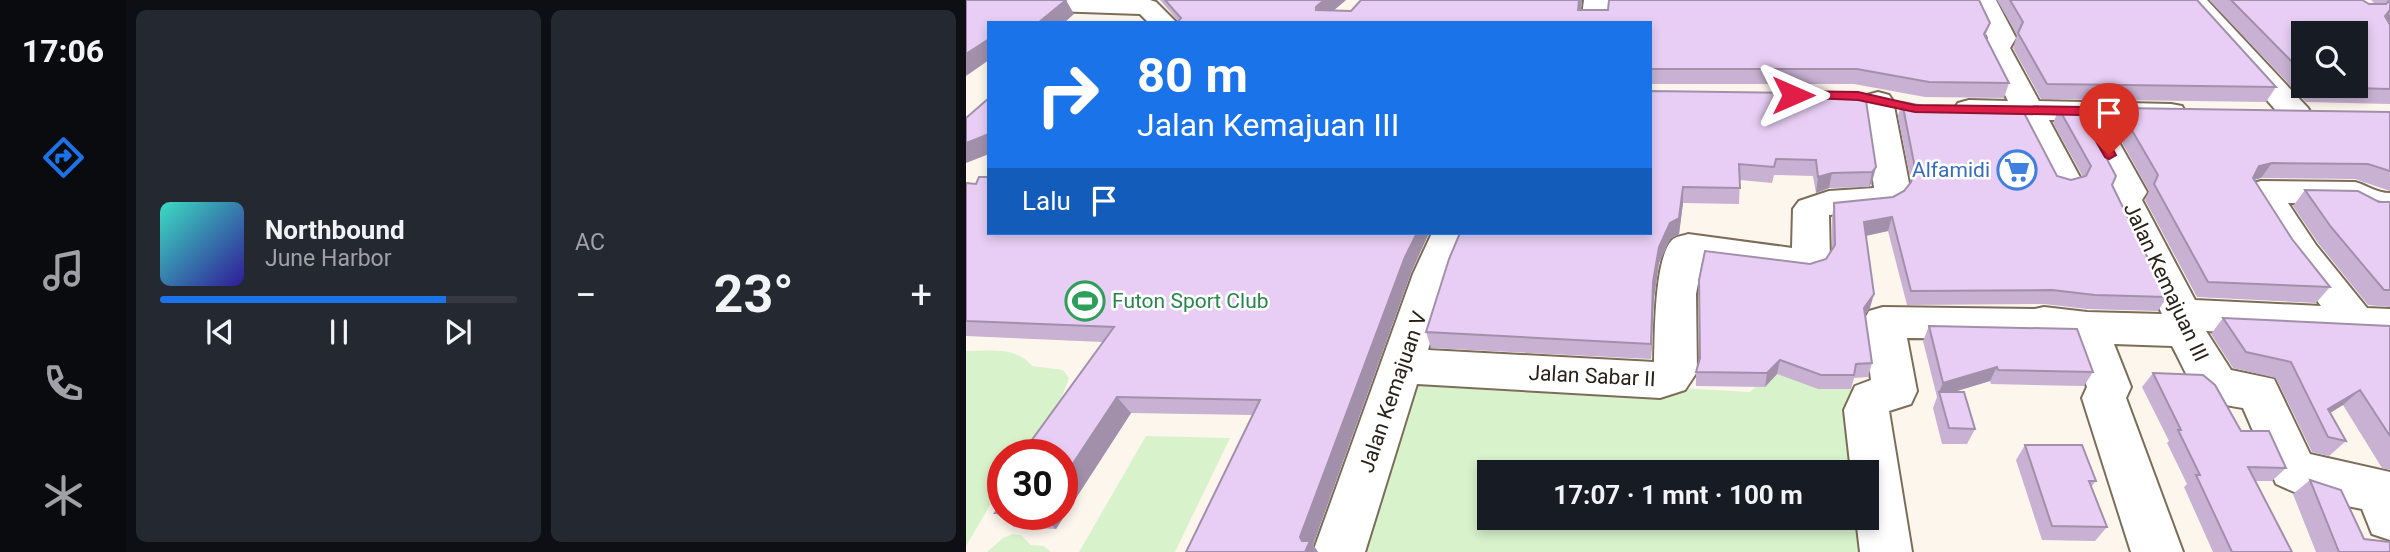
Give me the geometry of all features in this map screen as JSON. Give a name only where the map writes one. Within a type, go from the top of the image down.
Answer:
[{"type":"street","points":[[966,0],[1107,3],[1147,7],[1162,21]]},
{"type":"street","points":[[1594,21],[1597,0]]},
{"type":"street","points":[[1983,0],[2001,38],[1996,48],[2065,181]]},
{"type":"street","points":[[2193,0],[2297,115]]},
{"type":"street","points":[[1085,21],[1107,3]]},
{"type":"street","name":"Jalan Sabar II","points":[[1402,366],[1660,380],[1670,378],[1675,372],[1676,294],[1685,250],[1688,247],[1808,263],[1811,259],[1811,209],[1821,204],[1875,201],[1890,194],[1892,183],[1879,101]]},
{"type":"street","points":[[1943,109],[2205,113]]},
{"type":"street","name":"Jalan Kemajuan III","points":[[2086,111],[2130,192],[2124,198],[2216,384],[2253,390],[2260,395],[2293,469],[2386,499]]},
{"type":"street","points":[[2263,114],[2330,115]]},
{"type":"street","points":[[2373,324],[2295,244],[2298,244],[2261,192],[2356,194],[2369,205],[2390,205]]},
{"type":"street","name":"Jalan Kemajuan V","points":[[1339,552],[1432,274],[1449,235]]},
{"type":"street","points":[[1886,552],[1866,410],[1871,399],[1895,391],[1885,321],[2045,325],[2044,322],[2087,328],[2183,322],[2373,324]]},
{"type":"street","points":[[2087,328],[2109,387],[2104,398],[2158,552]]},
{"type":"green space","points":[[966,351],[1010,352],[1032,366],[1063,370],[1069,378],[1060,402],[1034,439],[987,439],[987,510],[966,546]]},
{"type":"green space","points":[[1777,367],[1818,389],[1854,389],[1863,460],[1477,460],[1477,530],[1870,530],[1875,552],[1356,552],[1413,373],[1750,392]]},
{"type":"green space","points":[[1146,436],[1230,438],[1175,552],[1079,552]]},
{"type":"green space","points":[[1013,534],[1021,535],[1031,545],[1044,546],[1051,552],[987,552],[1003,538]]},
{"type":"building","points":[[966,0],[1066,0],[1040,21],[987,21],[987,40],[966,54]]},
{"type":"building","points":[[1165,0],[1324,0],[1316,10],[1351,11],[1361,0],[1579,0],[1578,10],[1608,10],[1609,0],[1979,0],[1990,23],[1984,34],[2009,83],[1929,82],[1857,69],[1652,69],[1652,21],[1179,21],[1181,18]]},
{"type":"building","points":[[2010,0],[2197,0],[2276,87],[2047,84],[2018,33],[2023,22]]},
{"type":"building","points":[[2231,0],[2362,0],[2369,4],[2386,4],[2390,0],[2390,10],[2385,16],[2390,25],[2390,89],[2368,88],[2368,21],[2291,21],[2291,61]]},
{"type":"building","points":[[1652,91],[1865,94],[1876,167],[1872,172],[1832,173],[1818,177],[1816,160],[1776,159],[1774,167],[1739,164],[1740,188],[1683,187],[1679,218],[1670,223],[1659,247],[1653,282],[1651,344],[1426,332],[1459,235],[1652,235]]},
{"type":"building","points":[[987,100],[987,135],[966,143],[966,118]]},
{"type":"building","points":[[1902,102],[1929,107],[2022,109],[2057,176],[2071,180],[2086,176],[2091,166],[2059,109],[2080,109],[2116,176],[2112,185],[2167,297],[2095,295],[2052,290],[1911,291],[1892,217],[1864,222],[1874,294],[1864,308],[1872,363],[1856,364],[1854,375],[1821,375],[1780,360],[1767,373],[1696,372],[1700,358],[1699,280],[1705,251],[1810,264],[1826,259],[1835,245],[1834,203],[1893,197],[1904,191],[1911,182],[1915,168]]},
{"type":"building","points":[[2119,108],[2390,112],[2390,171],[2368,164],[2272,163],[2259,166],[2253,178],[2292,239],[2330,287],[2208,282],[2154,184],[2158,175]]},
{"type":"building","points":[[979,177],[987,177],[987,235],[1416,235],[1405,257],[1300,537],[1302,541],[1310,541],[1305,552],[1186,552],[1260,400],[1117,397],[1078,456],[1078,439],[1033,439],[1114,327],[966,321],[966,183],[976,184]]},
{"type":"building","points":[[2305,190],[2358,191],[2379,202],[2390,202],[2390,290],[2384,290],[2331,227]]},
{"type":"building","points":[[2223,318],[2390,326],[2390,436],[2360,390],[2328,409],[2346,441],[2328,437],[2291,362],[2246,352]]},
{"type":"building","points":[[1929,326],[2077,329],[2093,372],[1998,370],[1997,367],[1943,383]]},
{"type":"building","points":[[2153,373],[2203,375],[2215,385],[2241,431],[2269,431],[2286,468],[2248,467],[2292,552],[2232,552],[2196,475],[2200,475],[2178,430],[2181,430]]},
{"type":"building","points":[[1939,392],[1964,392],[1975,429],[1949,428]]},
{"type":"building","points":[[2025,445],[2082,445],[2096,481],[2089,481],[2107,527],[2052,526]]},
{"type":"building","points":[[2310,480],[2341,490],[2364,539],[2390,542],[2390,552],[2339,552]]},
{"type":"place","name":"Alfamidi","points":[[2017,170]]},
{"type":"place","name":"Futon Sport Club","points":[[1085,301]]},
{"type":"route","points":[[1793,95],[1858,96],[1915,108],[2086,111],[2109,155]]}]
